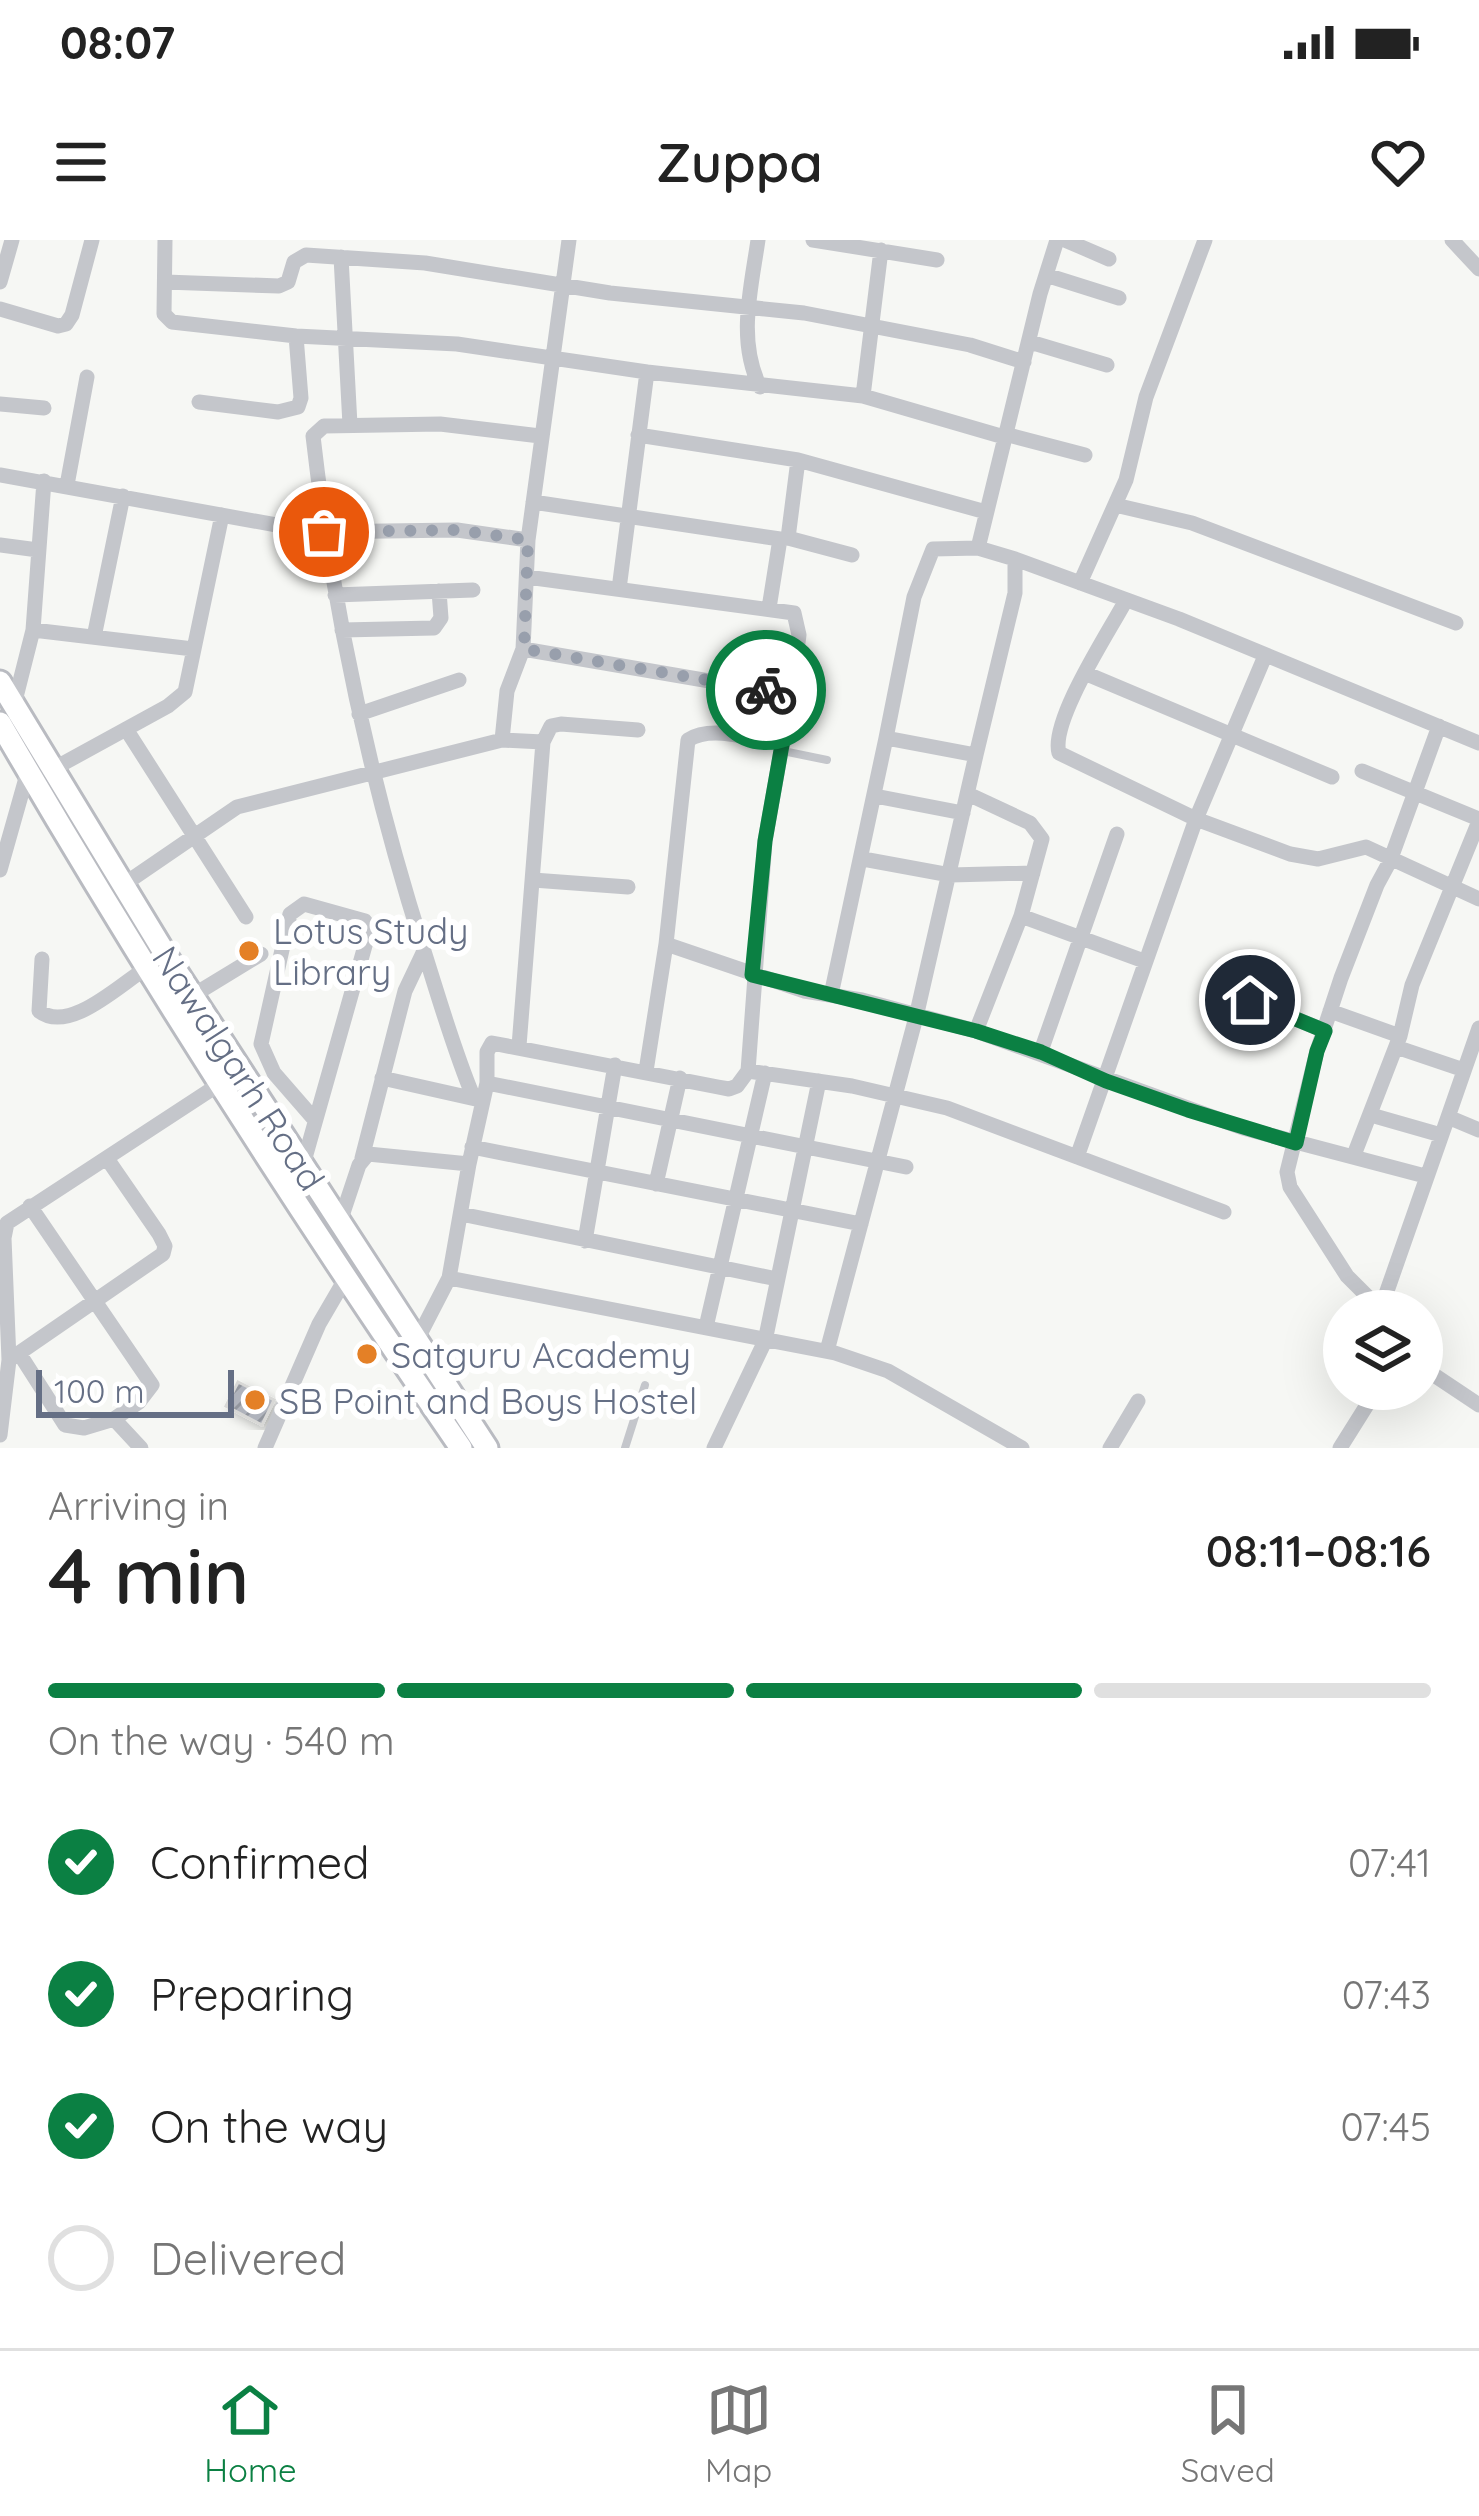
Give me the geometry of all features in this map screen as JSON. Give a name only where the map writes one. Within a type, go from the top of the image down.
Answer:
[{"type":"street","points":[[0,282],[12,240]]},
{"type":"street","points":[[0,309],[58,326],[66,324],[92,240]]},
{"type":"street","points":[[165,240],[164,314],[172,322],[296,336],[457,344],[647,372],[863,396],[1085,455]]},
{"type":"street","points":[[502,740],[507,691],[524,649],[528,540],[569,240]]},
{"type":"street","points":[[758,240],[747,308],[748,350],[760,386]]},
{"type":"street","points":[[813,240],[937,260]]},
{"type":"street","points":[[978,548],[1046,275],[1061,240],[1109,259]]},
{"type":"street","points":[[1080,584],[1126,480],[1146,397],[1205,240]]},
{"type":"street","points":[[1452,240],[1479,269]]},
{"type":"street","points":[[863,396],[881,250]]},
{"type":"street","points":[[165,282],[279,286],[289,282],[299,256],[425,263],[872,323],[970,344],[1024,362]]},
{"type":"street","points":[[340,257],[350,425]]},
{"type":"street","points":[[1046,275],[1119,298]]},
{"type":"street","points":[[199,402],[292,412],[302,398],[296,336]]},
{"type":"street","points":[[1030,342],[1107,364]]},
{"type":"street","points":[[619,589],[647,372]]},
{"type":"street","points":[[67,485],[88,377]]},
{"type":"street","points":[[0,404],[44,408]]},
{"type":"street","points":[[481,1094],[424,951],[372,775],[324,532],[313,436],[320,427],[440,424],[540,436]]},
{"type":"street","points":[[638,436],[798,460],[986,512]]},
{"type":"street","points":[[770,608],[798,460]]},
{"type":"street","points":[[0,475],[324,532],[457,530],[528,540]]},
{"type":"street","points":[[44,481],[33,630],[7,714],[28,771],[145,969],[461,1448]]},
{"type":"street","points":[[94,637],[123,496]]},
{"type":"street","points":[[533,502],[784,539],[853,555]]},
{"type":"street","points":[[1115,505],[1192,524],[1456,623]]},
{"type":"street","points":[[53,769],[179,699],[188,684],[222,514]]},
{"type":"street","points":[[0,544],[38,550]]},
{"type":"street","points":[[831,995],[914,596],[933,549],[978,548],[1015,559],[1126,599],[1479,743]]},
{"type":"street","points":[[827,1352],[950,875],[1015,593],[1015,559]]},
{"type":"street","points":[[527,577],[770,608],[798,618],[791,694],[765,841],[752,975],[756,1072],[751,1136],[706,1328]]},
{"type":"street","points":[[335,595],[473,590]]},
{"type":"street","points":[[342,630],[434,628],[441,618],[439,591]]},
{"type":"street","points":[[1126,599],[1058,733],[1059,753],[1196,819],[1310,860],[1366,847],[1479,899]]},
{"type":"street","points":[[33,630],[193,649]]},
{"type":"street","points":[[524,649],[791,694]]},
{"type":"street","points":[[1077,1157],[1196,819],[1265,656]]},
{"type":"street","points":[[1087,674],[1332,777]]},
{"type":"street","points":[[359,713],[459,680]]},
{"type":"street","name":"Nawalgarh Road","points":[[0,682],[7,714],[53,769],[192,996],[487,1448]]},
{"type":"street","points":[[519,1046],[543,742],[551,726],[561,724],[638,730]]},
{"type":"street","points":[[1361,1290],[1290,1187],[1287,1172],[1330,1011],[1439,726]]},
{"type":"street","points":[[126,729],[246,917]]},
{"type":"street","points":[[646,1071],[666,944],[688,740],[698,734],[716,734],[782,747]]},
{"type":"street","points":[[886,738],[976,755]]},
{"type":"street","points":[[103,900],[236,807],[502,740],[543,742]]},
{"type":"street","points":[[2,861],[28,771]]},
{"type":"street","points":[[1354,1155],[1398,1041],[1412,985],[1479,820],[1362,771]]},
{"type":"street","points":[[968,794],[1030,823],[1042,839],[1021,916],[976,1031]]},
{"type":"street","points":[[874,796],[963,813]]},
{"type":"street","points":[[1041,1052],[1117,834]]},
{"type":"street","points":[[862,859],[950,875],[1033,874]]},
{"type":"street","points":[[533,880],[628,887]]},
{"type":"street","points":[[303,1165],[370,928],[365,921],[304,904],[290,914],[279,950],[261,1045],[274,1073],[314,1119]]},
{"type":"street","points":[[1021,916],[1144,961]]},
{"type":"street","points":[[666,944],[752,975],[976,1031],[1041,1052],[1106,1081],[1296,1143],[1425,1176]]},
{"type":"street","points":[[340,1222],[362,1158],[405,991],[424,951]]},
{"type":"street","points":[[192,996],[260,954]]},
{"type":"street","points":[[42,959],[37,1000],[39,1011],[52,1018],[73,1015],[145,969]]},
{"type":"street","points":[[1212,984],[1325,1031]]},
{"type":"street","points":[[1330,1011],[1464,1070]]},
{"type":"street","points":[[1387,1290],[1479,1028]]},
{"type":"street","points":[[417,1340],[449,1278],[488,1047],[497,1042],[729,1089],[756,1072],[892,1095],[947,1108],[1224,1212]]},
{"type":"street","points":[[585,1241],[615,1065]]},
{"type":"street","points":[[0,1436],[14,1356],[4,1229],[12,1217],[108,1160],[241,1070]]},
{"type":"street","points":[[382,1078],[607,1107],[906,1167]]},
{"type":"street","points":[[656,1184],[680,1078]]},
{"type":"street","points":[[714,1448],[765,1341],[818,1081]]},
{"type":"street","points":[[1371,1115],[1441,1135]]},
{"type":"street","points":[[1448,1118],[1479,1130]]},
{"type":"street","points":[[362,1158],[375,1154],[470,1156],[595,1173],[860,1225]]},
{"type":"street","points":[[14,1356],[157,1260],[165,1246],[108,1160]]},
{"type":"street","points":[[14,1356],[72,1430],[114,1419],[150,1393],[152,1385],[30,1206]]},
{"type":"street","points":[[461,1214],[777,1279]]},
{"type":"street","points":[[265,1448],[320,1324],[347,1276]]},
{"type":"street","points":[[449,1278],[827,1352],[888,1371],[1022,1448]]},
{"type":"street","points":[[1443,1380],[1479,1405]]},
{"type":"street","points":[[1110,1448],[1138,1401]]},
{"type":"street","points":[[1340,1448],[1364,1410]]},
{"type":"street","points":[[114,1419],[142,1448]]},
{"type":"lane","points":[[782,747],[827,760]]},
{"type":"lane","points":[[625,1448],[645,1385]]},
{"type":"building","points":[[238,1382],[274,1400],[262,1425],[226,1406]]},
{"type":"way so far","points":[[324,532],[457,530],[528,540],[524,649],[766,690]]},
{"type":"place","name":"Lotus Study Library","points":[[249,951]]},
{"type":"place","name":"Satguru Academy","points":[[367,1354]]},
{"type":"place","name":"SB Point and Boys Hostel","points":[[255,1400]]},
{"type":"route","points":[[766,690],[791,694],[765,841],[752,975],[976,1031],[1188,1110],[1296,1143],[1325,1031],[1250,1000]]}]
